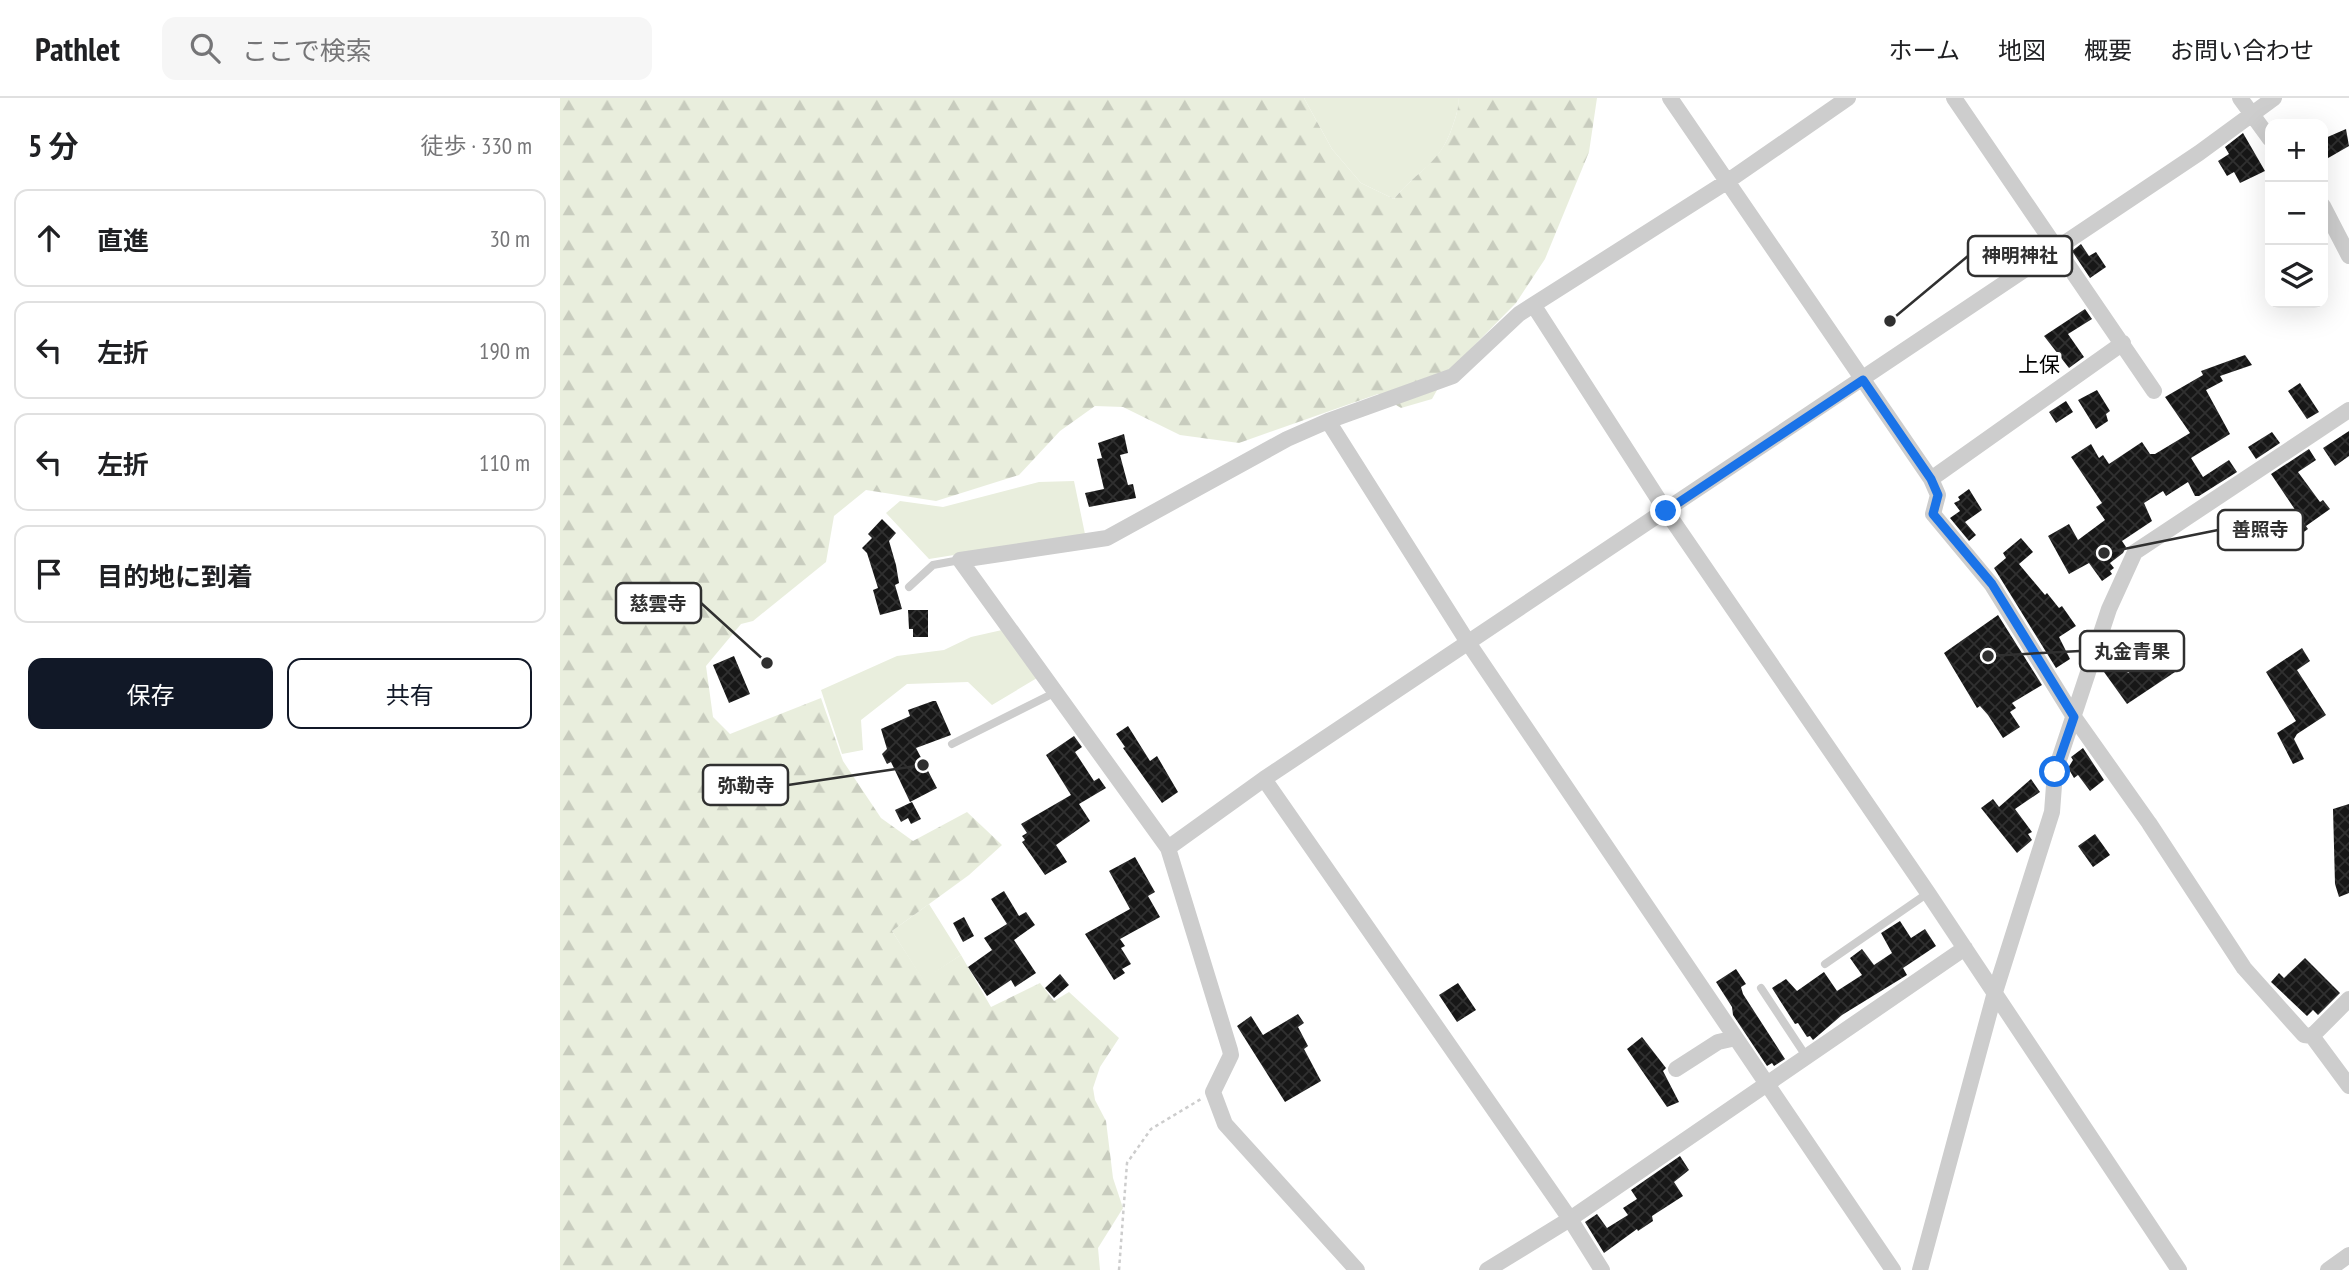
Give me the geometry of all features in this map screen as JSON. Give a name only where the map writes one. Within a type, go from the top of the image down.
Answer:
[{"type":"street","points":[[1670,98],[1931,479],[1938,495],[1933,514],[1992,584],[2074,717],[2149,823],[2244,968],[2304,1035],[2312,1036],[2349,1086]]},
{"type":"street","points":[[1357,1270],[1224,1124],[1213,1092],[1231,1055],[1230,1050],[1168,848],[1058,692],[960,560],[1107,538],[1287,439],[1328,421],[1453,376],[1519,314],[1728,181],[1848,98]]},
{"type":"street","points":[[1954,98],[2154,391]]},
{"type":"street","points":[[2240,98],[2265,132]]},
{"type":"street","points":[[1168,848],[1264,779],[2237,127],[2274,98]]},
{"type":"street","points":[[2328,216],[2349,256]]},
{"type":"street","points":[[1534,306],[1666,511],[1995,992],[2179,1270]]},
{"type":"street","points":[[1931,479],[2123,344]]},
{"type":"street","points":[[1920,1270],[1995,992],[2052,813],[2055,772],[2109,608],[2135,552],[2349,410]]},
{"type":"street","points":[[1328,421],[1469,644],[1893,1270]]},
{"type":"street","points":[[1264,779],[1570,1219],[1602,1270]]},
{"type":"street","points":[[1487,1270],[1570,1219],[1965,948]]},
{"type":"street","points":[[2312,1036],[2349,999]]},
{"type":"street","points":[[1676,1069],[1718,1042],[1736,1038]]},
{"type":"street","points":[[2328,1270],[2349,1255]]},
{"type":"lane","points":[[909,587],[933,565],[960,560]]},
{"type":"lane","points":[[952,744],[1058,692]]},
{"type":"lane","points":[[1825,964],[1928,893]]},
{"type":"lane","points":[[1761,988],[1806,1056]]},
{"type":"path","points":[[1119,1270],[1126,1163],[1151,1129],[1213,1092]]},
{"type":"green space","points":[[560,98],[1304,98],[1332,149],[1361,183],[1394,199],[1442,149],[1458,109],[1458,98],[1597,98],[1589,152],[1545,259],[1516,303],[1446,374],[1432,399],[1401,408],[1378,394],[1239,443],[1180,435],[1123,407],[1095,406],[1060,431],[1019,475],[936,501],[866,490],[834,516],[826,562],[753,621],[741,624],[706,666],[713,717],[730,734],[821,698],[843,761],[881,818],[913,841],[967,812],[1002,845],[969,875],[892,931],[923,979],[961,955],[991,1007],[1040,983],[1054,1001],[1069,992],[1119,1038],[1100,1067],[1093,1088],[1095,1100],[1106,1121],[1113,1178],[1123,1208],[1098,1248],[1100,1270],[560,1270]]},
{"type":"green space","points":[[1304,98],[1458,98],[1458,102],[1453,125],[1441,150],[1394,199],[1361,183],[1332,149]]},
{"type":"green space","points":[[1074,481],[1085,534],[929,559],[886,513],[900,501],[943,507],[1039,482]]},
{"type":"green space","points":[[1002,630],[1037,678],[992,705],[968,682],[907,684],[861,720],[863,750],[842,754],[821,690],[897,656],[944,650],[971,637]]},
{"type":"green space","points":[[929,904],[961,955],[923,980],[892,931]]},
{"type":"building","points":[[2346,129],[2349,146],[2328,158],[2328,137]]},
{"type":"building","points":[[2243,133],[2265,171],[2240,183],[2234,172],[2227,176],[2218,161],[2229,154],[2225,147]]},
{"type":"building","points":[[2081,244],[2089,256],[2096,252],[2106,267],[2090,278],[2072,251]]},
{"type":"building","points":[[2085,309],[2092,319],[2068,334],[2084,357],[2069,368],[2044,336]]},
{"type":"building","points":[[2245,355],[2252,365],[2220,376],[2223,381],[2206,390],[2230,434],[2191,458],[2203,477],[2229,460],[2237,472],[2199,496],[2195,496],[2188,482],[2166,496],[2163,491],[2144,503],[2152,521],[2122,541],[2126,547],[2123,553],[2110,563],[2114,568],[2110,571],[2112,574],[2102,581],[2089,563],[2069,574],[2048,536],[2069,524],[2078,540],[2105,520],[2096,507],[2102,503],[2071,457],[2091,444],[2099,458],[2103,455],[2109,464],[2142,442],[2150,454],[2155,454],[2190,433],[2165,397],[2203,375],[2201,371]]},
{"type":"building","points":[[2300,383],[2319,412],[2307,419],[2288,391]]},
{"type":"building","points":[[2097,390],[2110,411],[2106,414],[2108,421],[2096,429],[2078,400]]},
{"type":"building","points":[[2066,401],[2073,412],[2056,423],[2049,412]]},
{"type":"building","points":[[2349,431],[2349,456],[2335,466],[2323,448]]},
{"type":"building","points":[[2272,432],[2280,443],[2256,459],[2248,447]]},
{"type":"building","points":[[1124,434],[1128,453],[1120,455],[1128,485],[1133,484],[1136,498],[1089,507],[1085,493],[1104,489],[1097,459],[1102,458],[1098,443]]},
{"type":"building","points":[[2309,449],[2316,460],[2298,472],[2320,502],[2323,500],[2330,509],[2306,526],[2271,474]]},
{"type":"building","points":[[1969,489],[1982,510],[1965,522],[1976,535],[1969,541],[1950,518],[1960,511],[1954,503]]},
{"type":"building","points":[[882,519],[896,533],[889,541],[899,583],[895,585],[902,609],[880,615],[873,590],[878,588],[867,553],[862,548],[872,538],[868,534]]},
{"type":"building","points":[[2301,519],[2308,529],[2291,541],[2284,532]]},
{"type":"building","points":[[2021,538],[2033,552],[2019,564],[2045,595],[2047,593],[2059,608],[2062,606],[2076,626],[2059,637],[2070,659],[2056,668],[1994,568],[2006,558],[2003,553]]},
{"type":"building","points":[[908,610],[928,610],[928,637],[913,637],[913,629],[909,629]]},
{"type":"building","points":[[1998,615],[2042,685],[2012,703],[2016,708],[2010,712],[2020,727],[2003,738],[1988,715],[1980,706],[1977,708],[1944,653]]},
{"type":"building","points":[[2165,646],[2181,668],[2127,704],[2104,672],[2120,661],[2128,673]]},
{"type":"building","points":[[2302,648],[2310,661],[2297,670],[2326,715],[2297,734],[2294,739],[2304,759],[2293,764],[2277,733],[2296,721],[2266,672]]},
{"type":"building","points":[[734,656],[750,694],[729,703],[713,665]]},
{"type":"building","points":[[936,701],[951,735],[916,748],[937,788],[910,802],[891,762],[887,764],[882,754],[887,749],[881,729],[910,716],[908,710]]},
{"type":"building","points":[[1128,726],[1150,761],[1157,756],[1178,792],[1162,803],[1116,734]]},
{"type":"building","points":[[1074,736],[1082,747],[1075,752],[1094,781],[1099,778],[1106,788],[1079,804],[1090,821],[1056,845],[1067,862],[1045,875],[1022,842],[1025,840],[1022,836],[1027,833],[1021,824],[1071,795],[1046,755]]},
{"type":"building","points":[[2083,748],[2104,780],[2090,791],[2078,775],[2074,778],[2068,768],[2073,760],[2071,757]]},
{"type":"building","points":[[2031,779],[2040,792],[2015,809],[2032,832],[2028,834],[2032,840],[2017,853],[1981,808],[1993,799],[1999,807]]},
{"type":"building","points":[[912,802],[921,819],[911,824],[908,818],[901,822],[895,810]]},
{"type":"building","points":[[2349,804],[2349,893],[2339,897],[2335,884],[2333,809]]},
{"type":"building","points":[[2095,834],[2110,855],[2093,867],[2078,846]]},
{"type":"building","points":[[1135,857],[1155,892],[1148,896],[1160,917],[1120,939],[1125,946],[1121,948],[1131,964],[1122,969],[1125,973],[1114,980],[1085,934],[1130,909],[1109,871]]},
{"type":"building","points":[[1004,891],[1019,916],[1026,912],[1035,925],[1014,940],[1036,973],[1015,987],[1011,980],[987,996],[968,967],[992,950],[984,938],[1007,924],[991,899]]},
{"type":"building","points":[[964,917],[974,936],[963,942],[953,923]]},
{"type":"building","points":[[1900,921],[1911,938],[1925,929],[1936,946],[1903,968],[1907,975],[1842,1015],[1813,1040],[1810,1036],[1807,1037],[1798,1023],[1795,1024],[1772,988],[1786,979],[1797,991],[1824,972],[1837,991],[1862,975],[1850,958],[1862,949],[1874,965],[1892,953],[1881,933]]},
{"type":"building","points":[[2305,958],[2340,993],[2318,1015],[2313,1010],[2307,1016],[2271,982],[2279,973],[2284,978]]},
{"type":"building","points":[[1736,969],[1746,984],[1741,987],[1743,994],[1785,1059],[1774,1066],[1772,1063],[1767,1066],[1733,1015],[1732,1007],[1716,982]]},
{"type":"building","points":[[1060,974],[1069,985],[1054,998],[1045,988]]},
{"type":"building","points":[[1458,983],[1476,1010],[1457,1022],[1439,995]]},
{"type":"building","points":[[1298,1014],[1304,1023],[1298,1027],[1308,1046],[1304,1049],[1321,1081],[1285,1102],[1237,1026],[1251,1016],[1263,1035]]},
{"type":"building","points":[[1642,1037],[1666,1068],[1663,1071],[1679,1102],[1667,1107],[1627,1049]]},
{"type":"building","points":[[1680,1156],[1689,1170],[1674,1182],[1683,1196],[1652,1216],[1653,1221],[1604,1253],[1585,1222],[1597,1214],[1607,1228],[1628,1215],[1623,1208],[1637,1199],[1631,1190]]},
{"type":"place","name":"神明神社","points":[[1890,321]]},
{"type":"place","name":"善照寺","points":[[2104,553]]},
{"type":"place","name":"丸金青果","points":[[1988,656]]},
{"type":"place","name":"慈雲寺","points":[[767,663]]},
{"type":"place","name":"弥勒寺","points":[[923,765]]},
{"type":"district","name":"上保","points":[[2039,365]]},
{"type":"route","points":[[1666,511],[1863,380],[1931,479],[1938,495],[1933,514],[1992,584],[2074,717],[2055,772]]}]
